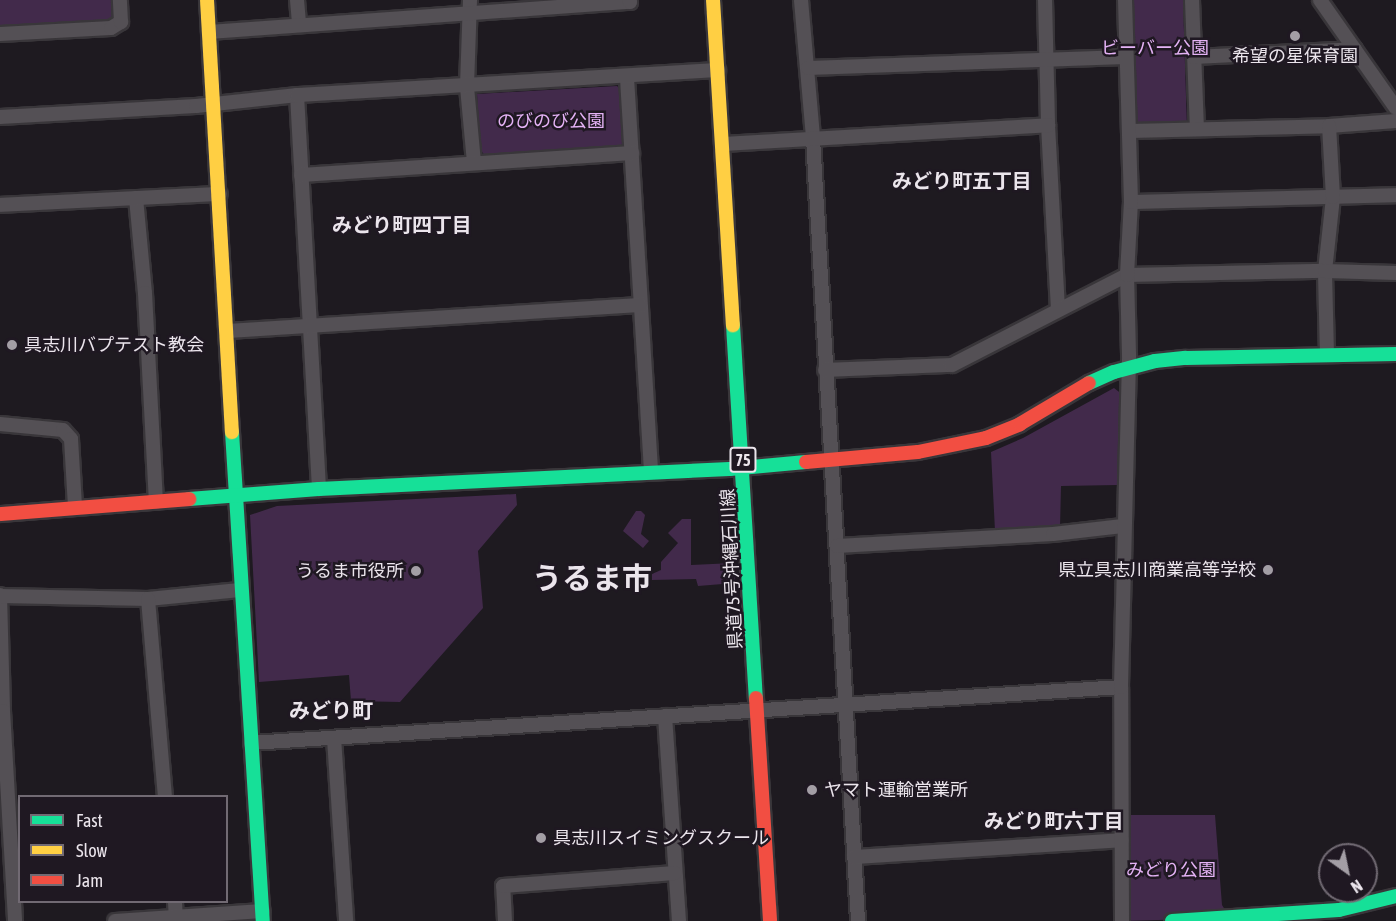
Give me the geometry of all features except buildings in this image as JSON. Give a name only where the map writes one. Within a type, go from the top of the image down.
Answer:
[{"type":"street","points":[[0,34],[111,28],[121,22],[120,0]]},
{"type":"street","points":[[116,921],[263,916],[240,590],[215,104],[207,0]]},
{"type":"street","points":[[297,0],[299,25]]},
{"type":"street","points":[[470,0],[467,87],[474,162]]},
{"type":"street","points":[[210,32],[630,2],[629,0]]},
{"type":"street","name":"県道75号沖縄石川線","points":[[713,0],[770,921]]},
{"type":"street","points":[[801,0],[813,138],[858,921]]},
{"type":"street","points":[[1045,0],[1048,125],[1058,310]]},
{"type":"street","points":[[1122,921],[1123,526],[1129,367],[1127,275],[1131,202],[1125,0]]},
{"type":"street","points":[[1192,0],[1197,129]]},
{"type":"street","points":[[1320,0],[1396,108]]},
{"type":"street","points":[[1194,57],[1355,49]]},
{"type":"street","points":[[808,68],[1126,57]]},
{"type":"street","points":[[0,117],[215,104],[297,96],[627,78],[718,70]]},
{"type":"street","points":[[627,78],[651,472]]},
{"type":"street","points":[[297,96],[320,489]]},
{"type":"street","points":[[1130,131],[1329,126],[1396,121]]},
{"type":"street","points":[[723,144],[1048,125]]},
{"type":"street","points":[[1327,355],[1325,271],[1333,198],[1329,126]]},
{"type":"street","points":[[301,175],[632,153]]},
{"type":"street","points":[[0,205],[220,194]]},
{"type":"street","points":[[1131,202],[1396,195]]},
{"type":"street","points":[[136,198],[145,293],[156,502]]},
{"type":"street","points":[[825,370],[952,365],[1127,275],[1325,271],[1396,273]]},
{"type":"street","points":[[227,331],[640,305]]},
{"type":"street","points":[[0,514],[320,489],[743,467],[936,450],[986,438],[1020,424],[1094,381],[1129,367],[1179,358],[1396,354]]},
{"type":"street","points":[[0,424],[63,430],[71,439],[75,507]]},
{"type":"street","points":[[837,546],[1053,534],[1123,526]]},
{"type":"street","points":[[15,921],[1,711],[0,595],[148,598],[240,590]]},
{"type":"street","points":[[148,598],[165,795]]},
{"type":"street","points":[[251,743],[844,703],[1121,687]]},
{"type":"street","points":[[665,716],[679,921]]},
{"type":"street","points":[[334,738],[346,921]]},
{"type":"street","points":[[854,856],[1121,840]]},
{"type":"street","points":[[505,921],[503,886],[675,873]]},
{"type":"street","points":[[1172,921],[1339,910],[1396,896]]},
{"type":"street","points":[[175,903],[176,919]]},
{"type":"green space","points":[[0,0],[114,0],[115,16],[107,22],[0,28]]},
{"type":"green space","name":"ビーバー公園","points":[[1125,0],[1183,0],[1187,129],[1130,131]]},
{"type":"green space","name":"のびのび公園","points":[[617,86],[622,91],[625,143],[618,149],[485,156],[480,149],[477,94]]},
{"type":"green space","points":[[1114,388],[1123,395],[1117,485],[1061,486],[1060,528],[995,531],[991,452],[1023,438]]},
{"type":"green space","points":[[516,494],[517,505],[478,551],[483,608],[400,702],[351,701],[349,675],[259,682],[250,515],[277,506]]},
{"type":"green space","points":[[636,511],[641,511],[645,515],[641,534],[649,541],[643,548],[623,531]]},
{"type":"green space","points":[[682,519],[691,519],[691,565],[734,563],[735,583],[698,586],[696,579],[652,580],[652,574],[661,570],[661,562],[678,543],[668,533]]},
{"type":"green space","name":"みどり公園","points":[[1125,815],[1215,815],[1222,905],[1230,918],[1122,921]]},
{"type":"traffic: fast","points":[[733,325],[756,698]]},
{"type":"traffic: fast","points":[[1089,383],[1114,372],[1155,361],[1186,358],[1396,354]]},
{"type":"traffic: fast","points":[[232,432],[263,921]]},
{"type":"traffic: fast","points":[[189,499],[319,489],[730,469],[806,462]]},
{"type":"traffic: fast","points":[[1172,921],[1339,910],[1396,896]]},
{"type":"traffic: slow","points":[[207,0],[232,432]]},
{"type":"traffic: slow","points":[[713,0],[733,325]]},
{"type":"traffic: jam","points":[[806,462],[918,452],[986,438],[1020,424],[1089,383]]},
{"type":"traffic: jam","points":[[0,514],[189,499]]},
{"type":"traffic: jam","points":[[756,698],[770,921]]},
{"type":"place","name":"希望の星保育園","points":[[1295,36]]},
{"type":"place","name":"具志川バプテスト教会","points":[[12,345]]},
{"type":"place","name":"県立具志川商業高等学校","points":[[1268,570]]},
{"type":"place","name":"うるま市役所","points":[[416,571]]},
{"type":"place","name":"ヤマト運輸営業所","points":[[812,790]]},
{"type":"place","name":"具志川スイミングスクール","points":[[541,838]]},
{"type":"district","name":"みどり町五丁目","points":[[962,180]]},
{"type":"district","name":"みどり町四丁目","points":[[402,224]]},
{"type":"district","name":"うるま市","points":[[592,578]]},
{"type":"district","name":"みどり町","points":[[331,710]]},
{"type":"district","name":"みどり町六丁目","points":[[1054,820]]}]
